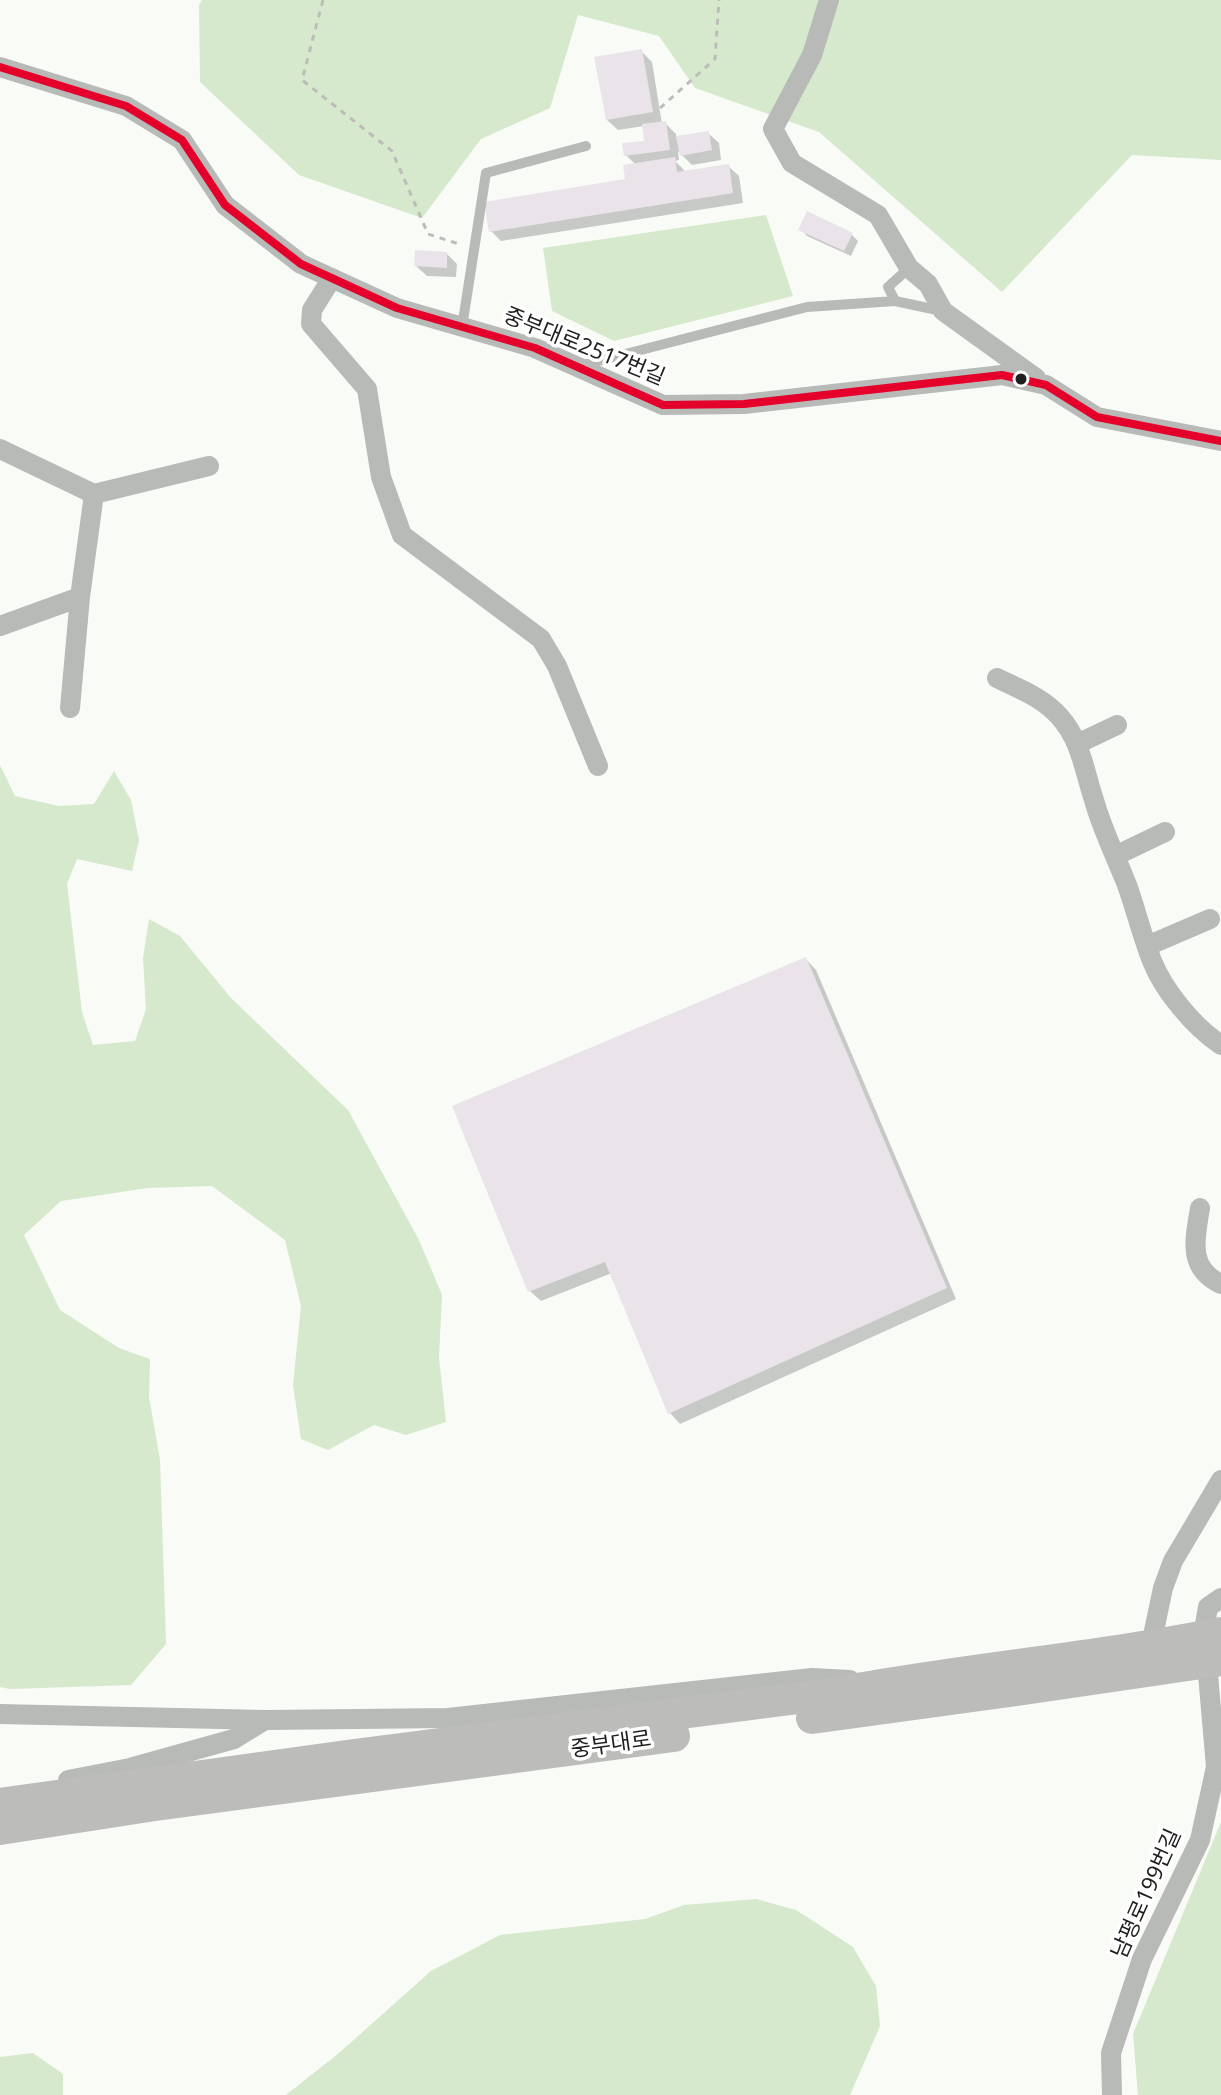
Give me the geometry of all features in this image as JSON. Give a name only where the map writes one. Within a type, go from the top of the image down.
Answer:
[{"type":"main road","name":"중부대로","points":[[0,1802],[830,1694],[896,1681],[1151,1645],[1213,1648]]},
{"type":"main road","name":"중부대로","points":[[0,1829],[155,1805],[1002,1693],[1213,1648]]},
{"type":"street","points":[[829,0],[812,55],[773,129],[792,163],[878,215],[909,268],[928,284],[943,311],[1046,385]]},
{"type":"street","name":"중부대로2517번길","points":[[0,67],[126,106],[182,140],[225,205],[301,264],[397,308],[535,348],[663,405],[744,404],[1002,375],[1046,385],[1097,417],[1221,441]]},
{"type":"street","points":[[332,278],[312,310],[311,324],[367,389],[381,477],[402,535],[541,639],[557,666],[598,766]]},
{"type":"street","points":[[0,449],[94,494],[209,466]]},
{"type":"street","points":[[70,708],[80,597],[94,494]]},
{"type":"street","points":[[0,626],[80,597]]},
{"type":"street","points":[[997,678],[1045,702],[1062,718],[1077,744],[1098,812],[1128,887],[1153,963],[1186,1013],[1221,1045]]},
{"type":"street","points":[[1077,744],[1117,725]]},
{"type":"street","points":[[1115,856],[1165,832]]},
{"type":"street","points":[[1147,946],[1210,919]]},
{"type":"street","points":[[1200,1208],[1195,1238],[1198,1263],[1204,1272],[1221,1284]]},
{"type":"street","points":[[1151,1645],[1163,1588],[1173,1561],[1221,1480]]},
{"type":"street","points":[[1213,1648],[1208,1607],[1221,1598]]},
{"type":"street","name":"남평로199번길","points":[[1112,2095],[1111,2053],[1142,1959],[1200,1840],[1216,1767],[1213,1648]]},
{"type":"street","points":[[0,1714],[265,1720],[448,1718],[812,1678],[896,1681]]},
{"type":"street","points":[[0,1802],[36,1785],[130,1768],[234,1739],[265,1720]]},
{"type":"lane","points":[[462,327],[486,173],[586,146]]},
{"type":"lane","points":[[895,301],[888,287],[909,268]]},
{"type":"lane","points":[[577,367],[807,307],[895,301],[943,311]]},
{"type":"path","points":[[323,0],[302,80],[392,151],[428,234],[474,249]]},
{"type":"path","points":[[660,108],[715,59],[719,0]]},
{"type":"green space","points":[[202,0],[1221,0],[1221,160],[1132,155],[1002,292],[819,132],[695,88],[659,36],[578,15],[550,108],[481,139],[422,218],[299,175],[200,82],[199,5]]},
{"type":"green space","points":[[766,215],[793,296],[614,341],[552,311],[543,248]]},
{"type":"green space","points":[[0,765],[15,796],[59,806],[94,804],[114,771],[131,800],[139,840],[132,871],[77,859],[67,884],[82,1012],[93,1045],[135,1041],[146,1009],[143,958],[149,919],[180,936],[231,998],[348,1110],[419,1240],[442,1295],[439,1358],[446,1422],[406,1435],[374,1425],[328,1450],[301,1439],[293,1385],[301,1306],[285,1240],[212,1186],[148,1188],[61,1201],[24,1235],[60,1310],[119,1348],[150,1359],[149,1397],[160,1460],[166,1644],[131,1685],[0,1687]]},
{"type":"green space","points":[[1221,1822],[1221,2095],[1138,2095],[1133,2034]]},
{"type":"green space","points":[[756,1899],[796,1910],[853,1947],[876,1986],[880,2026],[850,2095],[286,2095],[339,2053],[431,1971],[500,1935],[645,1919],[684,1905]]},
{"type":"green space","points":[[33,2053],[63,2074],[63,2095],[0,2095],[0,2057]]},
{"type":"building","points":[[642,49],[653,112],[606,120],[594,57]]},
{"type":"building","points":[[666,121],[670,150],[624,156],[622,143],[644,141],[642,124]]},
{"type":"building","points":[[709,131],[712,150],[680,156],[676,136]]},
{"type":"building","points":[[675,157],[677,172],[729,164],[733,193],[489,232],[484,202],[625,179],[623,165]]},
{"type":"building","points":[[807,211],[853,233],[844,251],[798,230]]},
{"type":"building","points":[[415,250],[447,252],[447,268],[414,266]]},
{"type":"building","points":[[806,957],[947,1288],[668,1414],[605,1262],[528,1292],[452,1106]]},
{"type":"transit line","points":[[0,67],[126,106],[182,140],[225,205],[301,264],[397,308],[535,348],[663,405],[744,404],[1002,375],[1046,385],[1097,417],[1221,441]]}]
